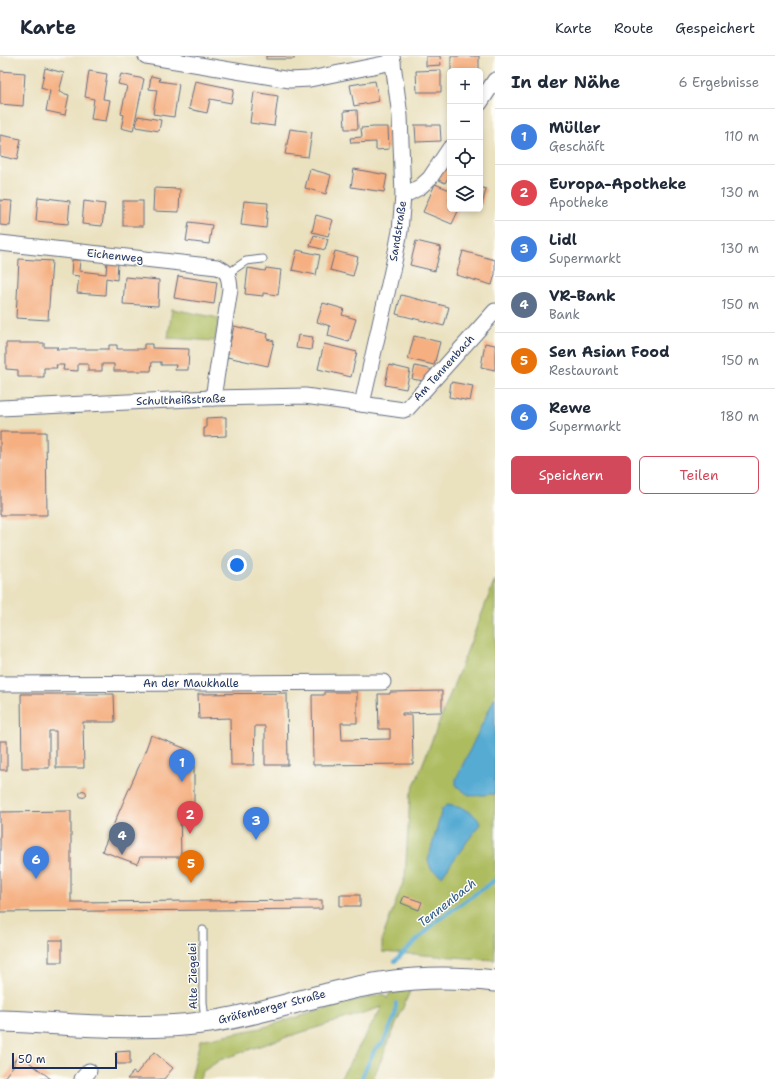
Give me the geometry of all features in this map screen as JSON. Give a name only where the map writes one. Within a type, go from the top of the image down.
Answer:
[{"type":"main road","name":"Gräfenberger Straße","points":[[0,1021],[131,1026],[164,1026],[205,1023],[238,1018],[336,992],[381,982],[432,977],[495,981]]},
{"type":"street","points":[[146,56],[290,80],[310,79],[392,59]]},
{"type":"street","name":"Sandstraße","points":[[362,404],[400,231],[403,196],[400,116],[392,59]]},
{"type":"street","points":[[483,98],[495,80]]},
{"type":"street","points":[[403,196],[420,187],[430,178],[447,152]]},
{"type":"street","name":"Eichenweg","points":[[0,243],[217,267],[224,270],[227,274]]},
{"type":"street","points":[[213,398],[230,289],[227,274]]},
{"type":"street","name":"Am Tennenbach","points":[[362,404],[399,410],[408,408],[495,311]]},
{"type":"street","name":"Schultheißstraße","points":[[0,408],[213,398],[305,396],[362,404]]},
{"type":"street","name":"An der Maukhalle","points":[[0,684],[383,682]]},
{"type":"lane","points":[[227,274],[246,261],[263,259]]},
{"type":"lane","name":"Alte Ziegelei","points":[[203,930],[203,1002],[205,1023]]},
{"type":"green space","points":[[172,309],[219,318],[215,341],[168,338]]},
{"type":"green space","points":[[495,580],[495,960],[382,952],[382,939],[405,877],[410,796]]},
{"type":"green space","points":[[410,991],[373,1079],[340,1079],[382,1007],[271,1042],[220,1060],[202,1072],[200,1079],[191,1079],[200,1040],[261,1028],[349,1002],[384,994],[387,999],[390,993]]},
{"type":"water","points":[[495,697],[495,794],[475,796],[467,794],[456,785],[456,779]]},
{"type":"water","points":[[447,805],[466,810],[475,816],[480,824],[442,876],[431,869],[428,860],[442,809]]},
{"type":"building","points":[[266,56],[294,56],[294,59],[266,59]]},
{"type":"building","points":[[426,56],[440,56],[441,65],[426,66]]},
{"type":"building","points":[[451,56],[479,56],[479,68],[451,68]]},
{"type":"building","points":[[45,68],[64,73],[59,92],[69,95],[65,115],[46,111],[50,91],[41,88]]},
{"type":"building","points":[[441,70],[441,92],[417,92],[416,71]]},
{"type":"building","points":[[0,71],[25,73],[23,106],[0,104]]},
{"type":"building","points":[[89,71],[107,74],[103,99],[110,100],[106,121],[91,119],[94,99],[85,97]]},
{"type":"building","points":[[121,74],[144,79],[133,131],[121,128],[124,115],[121,114],[127,86],[118,84]]},
{"type":"building","points":[[151,76],[160,78],[159,81],[179,84],[174,117],[153,114],[157,90],[149,89]]},
{"type":"building","points":[[195,81],[234,89],[231,103],[210,99],[207,113],[189,109]]},
{"type":"building","points":[[375,81],[379,101],[354,106],[350,85]]},
{"type":"building","points":[[254,92],[278,96],[274,126],[250,123]]},
{"type":"building","points":[[357,110],[358,129],[345,129],[344,111]]},
{"type":"building","points":[[138,116],[161,120],[159,131],[136,127]]},
{"type":"building","points":[[415,125],[440,125],[441,141],[416,142]]},
{"type":"building","points":[[388,127],[389,149],[376,150],[376,142],[351,143],[350,138],[362,137],[361,128]]},
{"type":"building","points":[[290,129],[312,132],[308,157],[285,154]]},
{"type":"building","points":[[0,135],[21,139],[17,160],[0,156]]},
{"type":"building","points":[[443,167],[447,169],[447,179],[445,183],[437,179]]},
{"type":"building","points":[[310,169],[331,175],[326,194],[305,188]]},
{"type":"building","points":[[354,169],[387,175],[384,192],[351,187]]},
{"type":"building","points":[[435,184],[447,189],[447,212],[458,212],[452,224],[423,212]]},
{"type":"building","points":[[154,188],[180,189],[179,212],[153,211]]},
{"type":"building","points":[[483,188],[486,189],[483,201]]},
{"type":"building","points":[[38,197],[70,201],[68,224],[36,221]]},
{"type":"building","points":[[0,200],[12,201],[10,226],[0,225]]},
{"type":"building","points":[[84,201],[105,204],[102,226],[82,224]]},
{"type":"building","points":[[123,201],[143,201],[143,226],[123,226]]},
{"type":"building","points":[[244,201],[268,203],[266,228],[241,225]]},
{"type":"building","points":[[316,215],[333,220],[328,236],[312,232]]},
{"type":"building","points":[[189,222],[212,225],[209,244],[186,241]]},
{"type":"building","points":[[314,235],[328,239],[325,250],[310,246]]},
{"type":"building","points":[[416,241],[441,247],[435,271],[410,265]]},
{"type":"building","points":[[297,250],[320,255],[316,275],[292,270]]},
{"type":"building","points":[[335,251],[358,257],[353,276],[330,270]]},
{"type":"building","points":[[463,251],[495,260],[495,274],[492,285],[456,275]]},
{"type":"building","points":[[19,259],[52,261],[48,320],[16,318]]},
{"type":"building","points":[[72,260],[80,260],[79,271],[106,274],[107,261],[118,261],[117,280],[106,278],[105,295],[77,293],[79,276],[71,275]]},
{"type":"building","points":[[248,268],[265,271],[266,268],[281,270],[278,295],[263,293],[263,296],[245,294]]},
{"type":"building","points":[[178,276],[217,282],[214,304],[174,298]]},
{"type":"building","points":[[125,277],[159,280],[158,306],[123,304]]},
{"type":"building","points":[[401,295],[449,307],[444,326],[396,314]]},
{"type":"building","points":[[323,303],[344,309],[342,315],[356,319],[349,342],[328,336],[330,326],[317,322]]},
{"type":"building","points":[[234,326],[268,334],[267,339],[274,341],[268,366],[227,357]]},
{"type":"building","points":[[298,335],[313,337],[311,350],[296,348]]},
{"type":"building","points":[[414,336],[440,342],[434,365],[408,359]]},
{"type":"building","points":[[6,343],[44,343],[44,347],[58,347],[56,349],[109,349],[109,345],[117,345],[117,349],[144,349],[144,344],[152,344],[152,348],[189,349],[188,370],[175,370],[176,365],[161,365],[161,362],[152,362],[151,371],[114,371],[114,364],[102,364],[102,371],[88,371],[88,364],[78,364],[78,371],[63,370],[64,365],[56,365],[57,368],[44,368],[44,377],[18,377],[18,370],[6,369]]},
{"type":"building","points":[[485,343],[495,345],[495,370],[481,367]]},
{"type":"building","points":[[324,344],[357,352],[351,377],[318,369]]},
{"type":"building","points":[[389,365],[410,370],[406,389],[385,385]]},
{"type":"building","points":[[415,366],[434,370],[424,381],[412,379]]},
{"type":"building","points":[[451,382],[473,386],[470,401],[449,397]]},
{"type":"building","points":[[226,417],[226,436],[204,437],[206,418]]},
{"type":"building","points":[[0,432],[46,432],[47,515],[0,515]]},
{"type":"building","points":[[442,691],[442,712],[402,713],[402,715],[412,715],[413,764],[313,765],[312,695],[324,695],[324,692],[357,692],[357,723],[341,723],[342,740],[390,739],[390,729],[379,729],[378,694],[390,694],[390,692]]},
{"type":"building","points":[[287,693],[288,765],[265,765],[265,726],[255,726],[254,765],[231,765],[230,718],[199,719],[198,694]]},
{"type":"building","points":[[21,694],[114,694],[115,722],[83,722],[84,768],[56,768],[56,731],[49,731],[49,768],[22,768]]},
{"type":"building","points":[[151,735],[184,748],[194,755],[194,810],[180,810],[181,857],[140,857],[137,864],[102,851]]},
{"type":"building","points":[[0,741],[7,741],[7,770],[0,770]]},
{"type":"building","points":[[83,790],[86,791],[86,797],[83,798],[80,797],[79,794],[80,791]]},
{"type":"building","points":[[71,811],[71,902],[322,900],[322,909],[0,912],[0,812]]},
{"type":"building","points":[[340,895],[360,895],[360,906],[340,906]]},
{"type":"building","points":[[404,896],[422,902],[419,910],[401,903]]},
{"type":"building","points":[[49,940],[62,940],[62,962],[49,962]]},
{"type":"building","points":[[130,1051],[130,1064],[117,1064],[116,1052]]},
{"type":"building","points":[[154,1052],[173,1068],[164,1079],[127,1079],[133,1072],[136,1074]]},
{"type":"building","points":[[19,1055],[22,1055],[29,1060],[29,1062],[51,1079],[3,1079],[14,1065],[14,1061]]},
{"type":"waterway","name":"Tennenbach","points":[[395,961],[438,920],[495,880]]},
{"type":"waterway","name":"Tennenbach","points":[[361,1079],[375,1049],[383,1043],[395,1016],[396,1003]]},
{"type":"place","name":"Müller","points":[[182,782]]},
{"type":"place","name":"Europa-Apotheke","points":[[190,834]]},
{"type":"place","name":"Lidl","points":[[256,840]]},
{"type":"place","name":"VR-Bank","points":[[122,855]]},
{"type":"place","name":"Rewe","points":[[36,879]]},
{"type":"place","name":"Sen Asian Food","points":[[191,883]]}]
